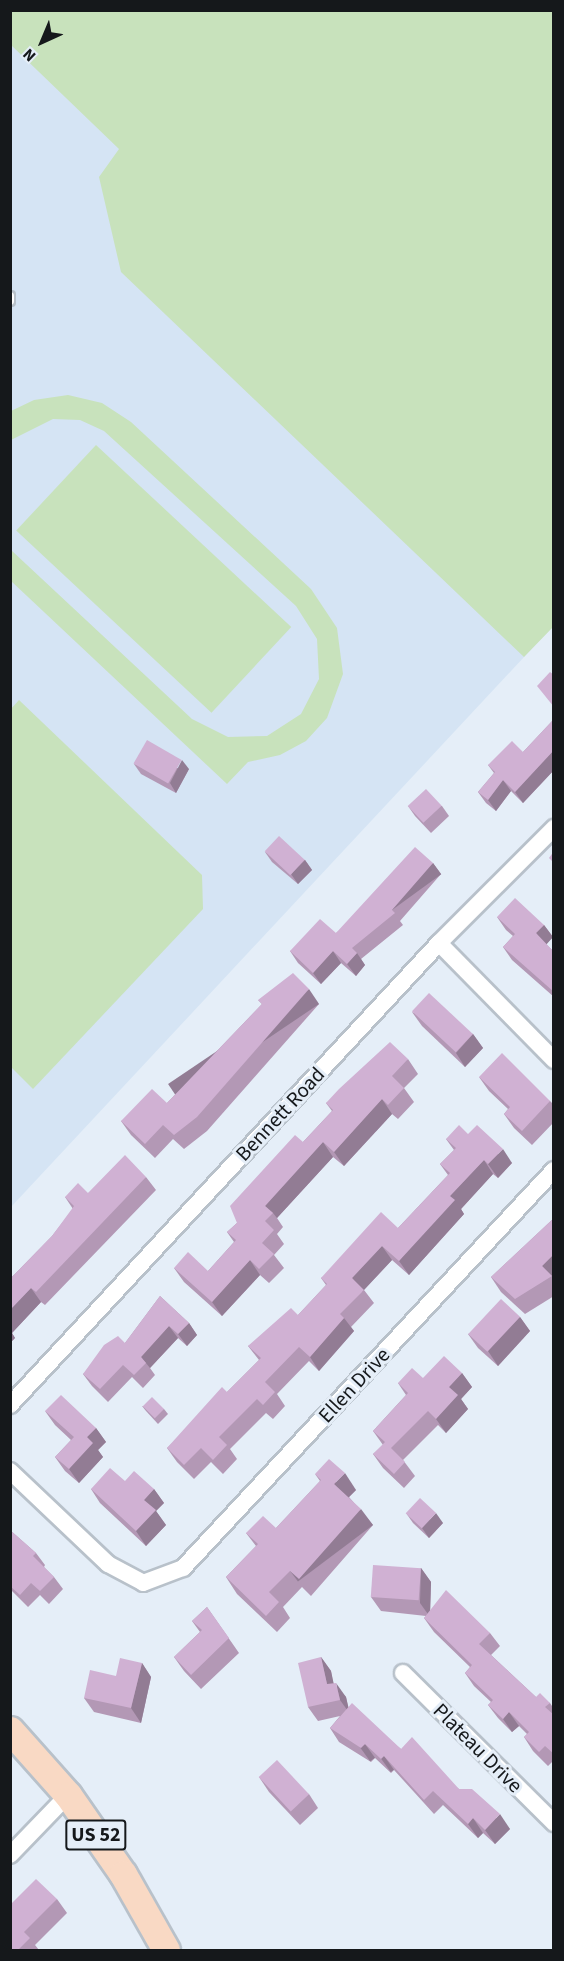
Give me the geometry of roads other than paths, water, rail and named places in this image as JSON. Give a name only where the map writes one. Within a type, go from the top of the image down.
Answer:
[{"type":"main road","name":"US 52","points":[[10,1730],[68,1795],[123,1874],[166,1950]]},
{"type":"street","name":"Bennett Road","points":[[10,1405],[439,943],[554,828]]},
{"type":"street","points":[[439,943],[554,1060]]},
{"type":"street","name":"Ellen Drive","points":[[10,1472],[108,1564],[143,1583],[183,1568],[554,1170]]},
{"type":"street","name":"Plateau Drive","points":[[403,1673],[554,1823]]},
{"type":"street","points":[[10,1855],[68,1795]]},
{"type":"lane","points":[[10,296],[10,301]]}]
